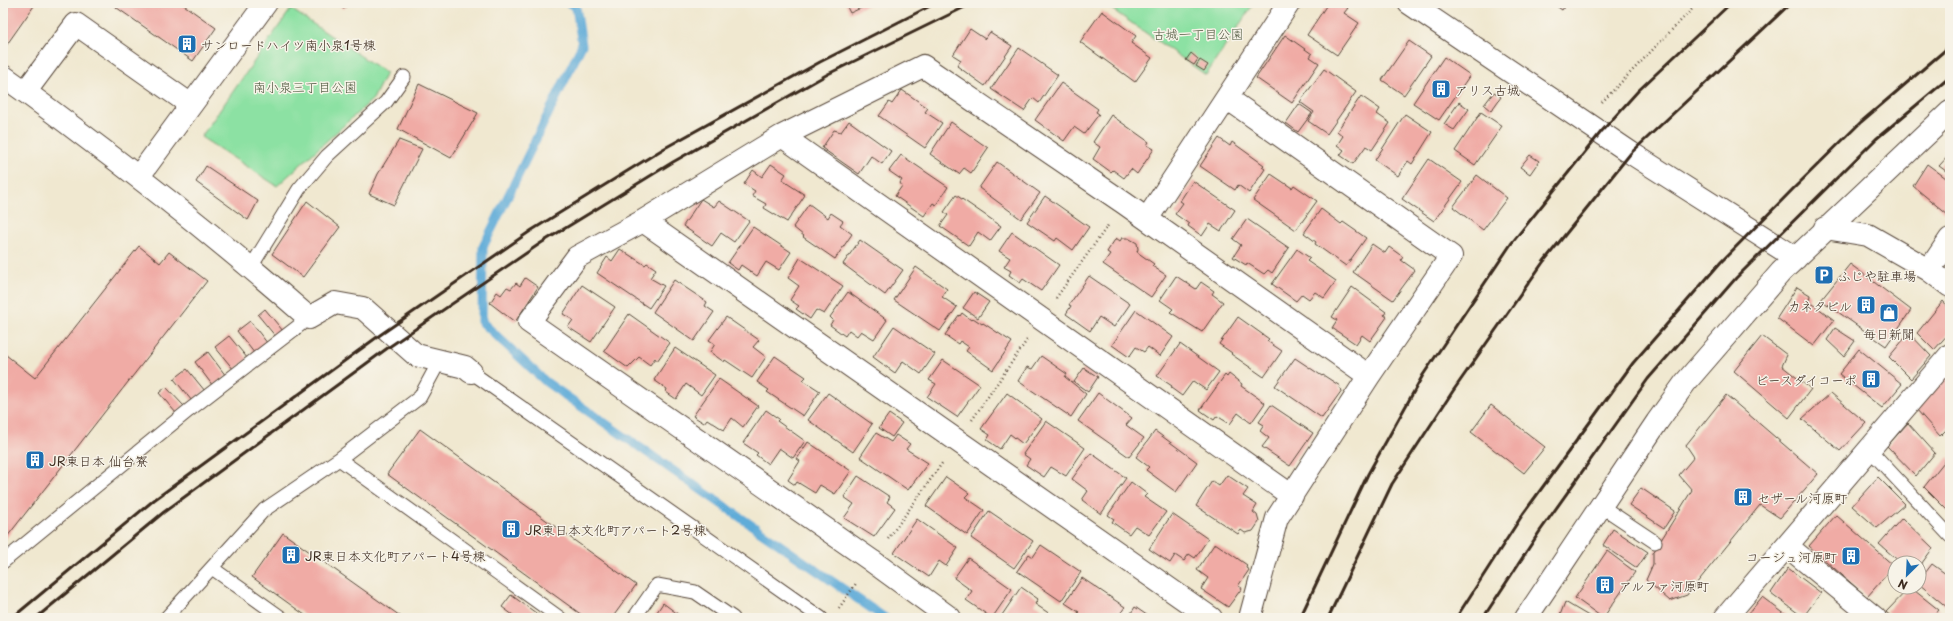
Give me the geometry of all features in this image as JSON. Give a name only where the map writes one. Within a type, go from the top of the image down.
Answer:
[{"type":"street","points":[[139,176],[266,3]]},
{"type":"street","points":[[1147,218],[1289,3]]},
{"type":"street","points":[[1409,3],[1587,123],[1796,258]]},
{"type":"street","points":[[26,91],[76,24],[191,105]]},
{"type":"street","points":[[950,618],[872,561],[529,322],[577,257],[643,221],[782,136],[923,66],[1147,218],[1369,376]]},
{"type":"street","points":[[3,76],[26,91],[139,176],[251,267],[309,318],[335,303],[363,308],[416,355],[465,367],[471,372]]},
{"type":"street","points":[[1227,98],[1452,256],[1369,376],[1277,518],[1250,618]]},
{"type":"street","points":[[1528,617],[1657,422],[1685,383],[1781,272],[1825,228],[1950,112]]},
{"type":"street","points":[[782,136],[1292,496]]},
{"type":"street","points":[[643,221],[1211,618]]},
{"type":"street","points":[[1825,228],[1868,234],[1929,270],[1950,286]]},
{"type":"street","points":[[1929,270],[1950,239]]},
{"type":"street","points":[[1725,618],[1950,355]]},
{"type":"street","points":[[1787,546],[1875,618]]},
{"type":"lane","points":[[251,267],[299,189],[327,156],[386,102],[404,77]]},
{"type":"lane","points":[[3,562],[188,411],[309,318]]},
{"type":"lane","points":[[166,618],[264,510],[339,459],[420,397],[440,360]]},
{"type":"lane","points":[[471,372],[821,618]]},
{"type":"lane","points":[[1869,449],[1950,536]]},
{"type":"lane","points":[[339,459],[560,618]]},
{"type":"lane","points":[[1601,506],[1655,542]]},
{"type":"lane","points":[[212,568],[282,618]]},
{"type":"lane","points":[[634,618],[657,585],[694,592],[733,618]]},
{"type":"path","points":[[1587,123],[1603,101],[1698,3]]},
{"type":"path","points":[[1052,304],[1114,218]]},
{"type":"path","points":[[969,425],[1030,336]]},
{"type":"path","points":[[872,561],[944,459]]},
{"type":"path","points":[[836,612],[860,578]]},
{"type":"green space","name":"古城一丁目公園","points":[[1103,3],[1254,3],[1206,75]]},
{"type":"green space","name":"南小泉三丁目公園","points":[[291,9],[386,73],[373,99],[277,186],[201,137]]},
{"type":"building","points":[[3,3],[36,3],[3,50]]},
{"type":"building","name":"サンロードハイツ南小泉1号棟","points":[[110,3],[181,3],[216,28],[193,61]]},
{"type":"building","points":[[336,3],[348,3],[344,9]]},
{"type":"building","points":[[845,3],[872,3],[850,13]]},
{"type":"building","points":[[1328,3],[1340,3],[1348,8],[1344,13],[1359,23],[1337,55],[1307,35]]},
{"type":"building","points":[[1552,3],[1567,3],[1562,10]]},
{"type":"building","points":[[1102,11],[1136,36],[1131,43],[1152,58],[1135,82],[1080,42]]},
{"type":"building","points":[[970,29],[985,39],[990,32],[1012,46],[985,86],[957,66],[961,60],[953,55]]},
{"type":"building","points":[[1285,35],[1312,54],[1310,57],[1319,63],[1292,103],[1256,78]]},
{"type":"building","points":[[1409,41],[1431,56],[1404,95],[1382,80]]},
{"type":"building","points":[[1019,48],[1058,75],[1039,103],[1033,98],[1024,111],[991,89]]},
{"type":"building","points":[[1191,53],[1198,59],[1194,65],[1186,60]]},
{"type":"building","name":"アリス古城","points":[[1444,57],[1470,75],[1439,120],[1413,103]]},
{"type":"building","points":[[1200,60],[1208,65],[1204,71],[1196,66]]},
{"type":"building","points":[[1324,69],[1356,92],[1327,134],[1308,121],[1314,112],[1300,102]]},
{"type":"building","points":[[1061,83],[1098,109],[1096,112],[1099,114],[1084,134],[1074,127],[1064,141],[1035,120]]},
{"type":"building","points":[[419,84],[478,113],[451,158],[398,129]]},
{"type":"building","points":[[902,90],[928,108],[925,112],[942,123],[925,148],[879,116],[889,102],[892,104]]},
{"type":"building","points":[[1494,92],[1501,97],[1491,111],[1484,105]]},
{"type":"building","points":[[1361,96],[1380,109],[1377,114],[1390,123],[1372,150],[1366,146],[1353,164],[1340,155],[1344,150],[1337,145],[1343,136],[1337,131]]},
{"type":"building","points":[[1459,102],[1469,109],[1454,130],[1444,124]]},
{"type":"building","points":[[1299,104],[1312,113],[1298,132],[1286,123]]},
{"type":"building","points":[[1481,112],[1502,126],[1475,165],[1455,151]]},
{"type":"building","points":[[1405,114],[1432,132],[1412,164],[1408,161],[1398,176],[1375,160]]},
{"type":"building","points":[[1111,115],[1149,142],[1147,145],[1154,149],[1137,174],[1131,169],[1124,178],[1113,170],[1111,172],[1093,159],[1100,147],[1093,142]]},
{"type":"building","points":[[849,121],[891,151],[882,164],[871,156],[859,174],[822,148],[834,130],[841,132]]},
{"type":"building","points":[[951,122],[988,148],[971,173],[964,168],[959,174],[930,154]]},
{"type":"building","points":[[1219,138],[1230,146],[1232,142],[1264,165],[1262,167],[1265,169],[1249,193],[1238,185],[1235,190],[1200,166]]},
{"type":"building","points":[[399,140],[422,149],[394,205],[369,194],[378,174]]},
{"type":"building","points":[[1950,154],[1950,174],[1939,166]]},
{"type":"building","points":[[901,155],[948,187],[936,205],[933,203],[924,216],[895,196],[902,186],[900,183],[902,180],[889,171]]},
{"type":"building","points":[[1530,155],[1539,161],[1530,174],[1520,167]]},
{"type":"building","points":[[1429,159],[1462,182],[1434,221],[1402,199]]},
{"type":"building","points":[[997,162],[1040,193],[1021,219],[979,188]]},
{"type":"building","points":[[771,164],[786,174],[782,180],[805,195],[787,222],[764,208],[766,204],[752,196],[755,191],[744,184],[753,170],[762,177]]},
{"type":"building","points":[[1927,164],[1950,181],[1950,212],[1948,215],[1913,186]]},
{"type":"building","points":[[206,166],[258,201],[248,220],[196,182]]},
{"type":"building","points":[[1271,174],[1292,188],[1294,185],[1317,201],[1296,230],[1253,200]]},
{"type":"building","points":[[1477,175],[1507,198],[1483,230],[1453,207]]},
{"type":"building","points":[[1193,181],[1235,210],[1221,231],[1210,224],[1202,236],[1175,214],[1183,203],[1180,201]]},
{"type":"building","points":[[956,195],[1001,226],[990,241],[978,232],[969,246],[940,226],[948,215],[944,212]]},
{"type":"building","points":[[1045,196],[1089,227],[1073,250],[1057,238],[1055,241],[1027,222]]},
{"type":"building","points":[[701,199],[714,207],[719,201],[749,221],[734,242],[721,233],[712,246],[683,226]]},
{"type":"building","points":[[307,201],[340,227],[303,277],[272,254]]},
{"type":"building","points":[[809,204],[828,218],[831,213],[843,221],[840,225],[852,234],[835,259],[803,237],[804,236],[793,227]]},
{"type":"building","points":[[1321,209],[1341,224],[1343,222],[1366,238],[1346,266],[1315,244],[1316,242],[1304,233]]},
{"type":"building","points":[[1247,219],[1289,248],[1272,273],[1268,270],[1264,274],[1247,263],[1246,265],[1233,257],[1241,245],[1233,239]]},
{"type":"building","points":[[753,227],[791,252],[779,270],[766,262],[757,276],[741,265],[738,270],[728,263]]},
{"type":"building","points":[[1012,232],[1059,265],[1041,291],[1023,279],[1020,283],[1009,275],[1011,271],[1004,267],[1010,258],[999,251]]},
{"type":"building","points":[[1116,238],[1120,241],[1122,238],[1128,238],[1137,243],[1137,252],[1154,264],[1152,266],[1166,275],[1151,297],[1103,264],[1110,254],[1107,252]]},
{"type":"building","points":[[860,240],[903,270],[885,295],[843,264]]},
{"type":"building","points":[[1372,244],[1385,253],[1389,247],[1403,257],[1401,260],[1415,270],[1393,300],[1353,272]]},
{"type":"building","name":"JR東日本 仙台寮","points":[[139,246],[160,263],[169,252],[207,281],[3,542],[3,359],[6,355],[35,378]]},
{"type":"building","points":[[620,249],[645,265],[647,263],[656,269],[650,278],[664,286],[649,308],[597,273],[607,257],[612,261]]},
{"type":"building","points":[[1297,249],[1310,258],[1307,261],[1336,281],[1324,298],[1315,292],[1309,299],[1302,294],[1296,301],[1272,284]]},
{"type":"building","points":[[800,258],[843,286],[824,314],[816,310],[810,319],[796,309],[799,306],[790,300],[799,286],[788,278]]},
{"type":"building","name":"カネタビル","points":[[1850,264],[1911,310],[1886,346],[1821,300]]},
{"type":"building","points":[[916,267],[947,289],[942,297],[957,307],[940,331],[894,300]]},
{"type":"building","points":[[1089,276],[1130,304],[1114,327],[1099,317],[1090,331],[1066,314],[1071,306],[1069,305]]},
{"type":"building","points":[[1176,276],[1196,289],[1201,282],[1214,291],[1212,294],[1223,302],[1202,332],[1170,312],[1173,309],[1160,300]]},
{"type":"building","points":[[525,278],[538,287],[515,322],[490,303],[497,292],[501,295],[507,287],[511,289],[516,283],[520,286]]},
{"type":"building","points":[[674,280],[707,302],[705,306],[714,312],[694,341],[653,312]]},
{"type":"building","points":[[582,285],[615,307],[591,342],[568,327],[573,320],[563,314]]},
{"type":"building","points":[[1352,287],[1386,312],[1384,315],[1387,317],[1370,341],[1362,335],[1356,344],[1332,328],[1337,320],[1332,317]]},
{"type":"building","points":[[1797,287],[1810,295],[1809,301],[1834,320],[1814,346],[1777,318]]},
{"type":"building","points":[[848,292],[887,320],[874,339],[861,331],[857,336],[849,330],[845,336],[830,325],[833,320],[830,317]]},
{"type":"building","points":[[974,292],[989,302],[978,318],[963,308]]},
{"type":"building","points":[[1943,301],[1950,309],[1950,332],[1934,350],[1917,333]]},
{"type":"building","points":[[265,309],[283,331],[276,337],[258,315]]},
{"type":"building","points":[[1136,310],[1173,337],[1160,356],[1148,347],[1144,352],[1136,347],[1129,357],[1112,345]]},
{"type":"building","points":[[962,313],[971,320],[973,318],[982,324],[983,323],[1012,342],[993,370],[966,351],[969,347],[960,341],[958,344],[945,335]]},
{"type":"building","points":[[629,314],[670,343],[657,361],[655,358],[650,365],[639,357],[628,368],[604,351]]},
{"type":"building","points":[[726,317],[759,340],[753,347],[766,357],[752,378],[710,352],[715,344],[709,340]]},
{"type":"building","points":[[1238,317],[1269,339],[1267,341],[1282,351],[1264,377],[1219,344]]},
{"type":"building","points":[[250,321],[268,344],[255,354],[237,331]]},
{"type":"building","points":[[894,326],[935,354],[921,374],[903,361],[895,373],[873,357]]},
{"type":"building","points":[[1835,328],[1855,341],[1844,356],[1827,340]]},
{"type":"building","points":[[1909,333],[1931,356],[1911,379],[1889,357]]},
{"type":"building","points":[[229,336],[248,359],[234,370],[215,347]]},
{"type":"building","points":[[1762,336],[1787,355],[1782,366],[1811,389],[1789,418],[1734,371]]},
{"type":"building","points":[[1180,344],[1219,372],[1206,390],[1193,381],[1182,396],[1171,388],[1172,386],[1157,376]]},
{"type":"building","points":[[675,348],[715,375],[701,395],[686,384],[676,399],[666,392],[667,389],[654,380]]},
{"type":"building","name":"ビースダイコーポ","points":[[1859,349],[1902,384],[1882,408],[1839,374]]},
{"type":"building","points":[[208,352],[226,376],[213,386],[195,362]]},
{"type":"building","points":[[775,356],[806,377],[803,380],[820,391],[803,416],[767,392],[769,390],[757,382]]},
{"type":"building","points":[[1041,356],[1067,374],[1065,377],[1086,394],[1071,417],[1018,381],[1027,367],[1032,369]]},
{"type":"building","points":[[1295,358],[1340,386],[1339,388],[1342,390],[1322,418],[1275,386]]},
{"type":"building","points":[[943,360],[980,385],[957,417],[927,397],[936,384],[929,380]]},
{"type":"building","points":[[1084,368],[1098,377],[1088,392],[1074,382]]},
{"type":"building","points":[[187,369],[205,391],[192,401],[174,379]]},
{"type":"building","points":[[1950,370],[1950,426],[1940,436],[1916,409]]},
{"type":"building","points":[[1229,374],[1242,384],[1241,386],[1265,403],[1251,423],[1238,413],[1230,424],[1217,416],[1214,420],[1200,410],[1225,375],[1227,377]]},
{"type":"building","points":[[719,379],[758,406],[743,427],[732,418],[724,430],[707,419],[704,423],[693,416]]},
{"type":"building","points":[[166,387],[184,406],[176,413],[159,393]]},
{"type":"building","points":[[828,393],[872,424],[853,452],[808,420]]},
{"type":"building","points":[[1007,393],[1042,419],[1023,444],[1010,434],[1000,449],[987,440],[990,435],[981,429]]},
{"type":"building","points":[[1098,393],[1132,418],[1126,425],[1144,438],[1129,457],[1078,421]]},
{"type":"building","points":[[1831,393],[1866,423],[1840,451],[1802,419]]},
{"type":"building","name":"セザール河原町","points":[[1726,395],[1818,474],[1780,518],[1760,505],[1687,595],[1670,601],[1646,580],[1653,564],[1653,553],[1692,490],[1679,475],[1694,457],[1686,445]]},
{"type":"building","points":[[1271,405],[1313,433],[1290,466],[1262,447],[1269,438],[1260,431],[1264,425],[1259,422]]},
{"type":"building","points":[[1491,405],[1545,447],[1524,473],[1471,432]]},
{"type":"building","points":[[766,410],[779,419],[777,421],[805,441],[793,458],[779,448],[768,464],[756,455],[758,453],[743,443]]},
{"type":"building","points":[[889,414],[902,423],[892,437],[879,428]]},
{"type":"building","points":[[1046,421],[1085,448],[1066,476],[1051,467],[1044,477],[1026,465],[1030,459],[1023,454]]},
{"type":"building","points":[[1908,423],[1935,453],[1916,476],[1887,446]]},
{"type":"building","name":"JR東日本文化町アパート2号棟","points":[[420,429],[636,585],[612,618],[586,618],[387,474]]},
{"type":"building","points":[[1155,431],[1197,462],[1176,492],[1146,470],[1149,467],[1136,457]]},
{"type":"building","points":[[876,433],[891,442],[896,435],[910,444],[906,449],[928,463],[908,490],[860,457]]},
{"type":"building","points":[[808,442],[851,471],[835,494],[820,485],[815,493],[797,482],[795,485],[788,480],[800,461],[797,459]]},
{"type":"building","points":[[1091,453],[1126,478],[1101,514],[1082,500],[1088,491],[1072,479]]},
{"type":"building","points":[[1948,457],[1950,459],[1950,513],[1924,487]]},
{"type":"building","points":[[1227,475],[1248,489],[1243,496],[1257,505],[1253,512],[1257,515],[1259,522],[1253,531],[1245,533],[1241,530],[1238,534],[1196,506],[1212,481],[1219,486]]},
{"type":"building","points":[[858,476],[890,497],[887,502],[895,508],[874,537],[844,518],[854,504],[844,497]]},
{"type":"building","points":[[946,477],[969,493],[965,497],[984,510],[967,535],[926,506]]},
{"type":"building","points":[[1878,477],[1905,504],[1877,528],[1852,506]]},
{"type":"building","points":[[1131,482],[1147,494],[1144,497],[1166,512],[1149,535],[1135,526],[1129,534],[1112,522],[1114,519],[1108,515]]},
{"type":"building","points":[[1641,488],[1675,511],[1664,528],[1629,505]]},
{"type":"building","points":[[989,511],[1033,541],[1014,568],[971,538]]},
{"type":"building","points":[[1172,514],[1208,539],[1195,558],[1189,554],[1184,561],[1175,555],[1170,563],[1149,549]]},
{"type":"building","name":"コージュ河原町","points":[[1836,515],[1887,560],[1887,574],[1867,597],[1809,546]]},
{"type":"building","points":[[1902,518],[1933,548],[1927,556],[1892,555],[1879,544]]},
{"type":"building","points":[[917,519],[958,548],[946,566],[939,561],[929,577],[894,553]]},
{"type":"building","points":[[1613,529],[1648,552],[1637,568],[1603,545]]},
{"type":"building","name":"JR東日本文化町アパート4号棟","points":[[283,533],[403,618],[309,618],[252,577]]},
{"type":"building","points":[[1215,543],[1247,565],[1246,568],[1249,570],[1238,586],[1242,588],[1228,607],[1201,589],[1208,578],[1197,570]]},
{"type":"building","points":[[1041,545],[1081,572],[1061,601],[1017,571],[1029,554],[1033,557]]},
{"type":"building","name":"アルファ河原町","points":[[1607,551],[1635,572],[1603,618],[1575,598]]},
{"type":"building","points":[[968,558],[1012,589],[992,618],[966,600],[972,591],[954,578]]},
{"type":"building","points":[[1932,564],[1950,577],[1950,605],[1948,608],[1927,591],[1927,571]]},
{"type":"building","points":[[1788,568],[1821,593],[1803,617],[1771,593]]},
{"type":"building","points":[[1082,578],[1125,607],[1117,618],[1082,618],[1077,614],[1079,612],[1065,603]]},
{"type":"building","points":[[1021,587],[1038,599],[1035,604],[1056,618],[1005,618],[1006,617],[1002,615]]},
{"type":"building","points":[[511,595],[543,618],[517,618],[502,607]]},
{"type":"building","points":[[1902,595],[1920,595],[1939,610],[1932,618],[1893,618],[1886,612]]},
{"type":"building","points":[[1762,597],[1786,615],[1784,618],[1745,618]]},
{"type":"building","points":[[1565,602],[1592,618],[1559,618]]},
{"type":"building","points":[[663,603],[683,618],[653,618]]},
{"type":"building","points":[[1135,607],[1151,618],[1128,618]]},
{"type":"waterway","points":[[569,3],[576,7],[582,45],[483,247],[482,322],[546,382],[885,618]]},
{"type":"railway","points":[[12,618],[154,500],[380,335],[532,230],[663,149],[820,62],[936,3]]},
{"type":"railway","points":[[36,618],[164,512],[389,347],[541,243],[673,162],[828,74],[973,3]]},
{"type":"railway","points":[[1300,618],[1368,474],[1423,375],[1511,244],[1601,132],[1638,91],[1731,3]]},
{"type":"railway","points":[[1328,618],[1392,484],[1453,391],[1544,261],[1631,153],[1791,3]]},
{"type":"railway","points":[[1456,618],[1523,514],[1633,363],[1721,262],[1793,189],[1861,122],[1950,46]]},
{"type":"railway","points":[[1483,618],[1540,531],[1648,379],[1736,278],[1876,139],[1950,77]]},
{"type":"place","name":"サンロードハイツ南小泉1号棟","points":[[187,44]]},
{"type":"place","name":"アリス古城","points":[[1441,89]]},
{"type":"place","name":"ふじや駐車場","points":[[1824,275]]},
{"type":"place","name":"カネタビル","points":[[1866,305]]},
{"type":"place","name":"毎日新聞","points":[[1889,313]]},
{"type":"place","name":"ビースダイコーポ","points":[[1871,379]]},
{"type":"place","name":"JR東日本 仙台寮","points":[[35,460]]},
{"type":"place","name":"セザール河原町","points":[[1743,497]]},
{"type":"place","name":"JR東日本文化町アパート2号棟","points":[[511,529]]},
{"type":"place","name":"JR東日本文化町アパート4号棟","points":[[291,555]]},
{"type":"place","name":"コージュ河原町","points":[[1851,556]]},
{"type":"place","name":"アルファ河原町","points":[[1605,585]]}]
